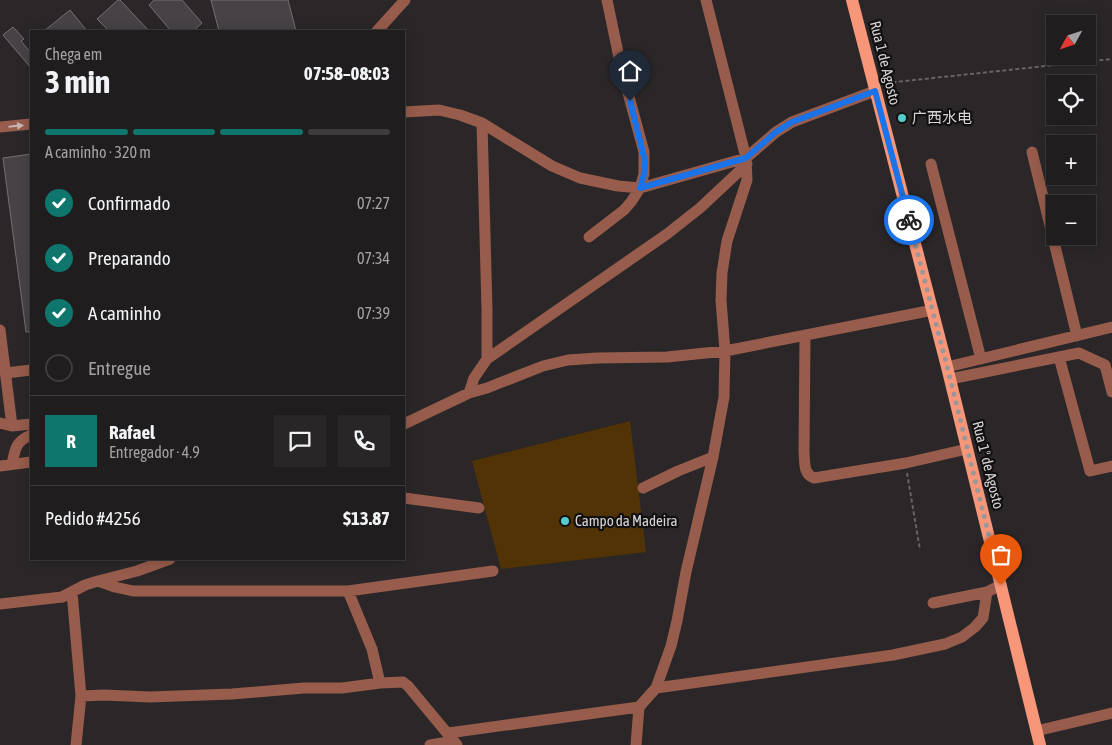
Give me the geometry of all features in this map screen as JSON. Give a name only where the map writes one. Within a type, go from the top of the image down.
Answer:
[{"type":"main road","name":"Rua 1 de Agosto","points":[[852,0],[947,366]]},
{"type":"main road","name":"Rua 1º de Agosto","points":[[947,366],[1040,745]]},
{"type":"street","points":[[378,30],[405,0]]},
{"type":"street","points":[[589,237],[632,202],[640,188],[644,174],[644,152],[621,67],[607,0]]},
{"type":"street","points":[[636,745],[639,707],[656,688],[671,646],[713,457],[724,397],[725,351],[721,300],[722,273],[727,241],[747,180],[746,161],[706,0]]},
{"type":"street","points":[[469,393],[474,378],[486,359],[667,234],[700,208],[776,132],[792,122],[874,88]]},
{"type":"street","points":[[405,112],[447,111],[482,123],[552,166],[580,178],[618,186],[640,188],[746,161]]},
{"type":"street","points":[[482,123],[487,310],[486,359]]},
{"type":"street","points":[[0,128],[30,124]]},
{"type":"street","points":[[1032,152],[1077,336]]},
{"type":"street","points":[[931,164],[981,359]]},
{"type":"street","points":[[405,424],[469,393],[543,366],[568,360],[667,357],[725,351],[805,337],[933,310]]},
{"type":"street","points":[[947,366],[1112,327]]},
{"type":"street","points":[[0,330],[12,426]]},
{"type":"street","points":[[805,337],[804,452],[808,476],[814,478],[906,463],[967,449]]},
{"type":"street","points":[[950,380],[1079,353],[1104,365],[1112,391]]},
{"type":"street","points":[[1060,357],[1090,471],[1112,466]]},
{"type":"street","points":[[6,373],[30,370]]},
{"type":"street","points":[[0,423],[12,426],[30,424]]},
{"type":"street","points":[[6,465],[21,439],[30,435]]},
{"type":"street","points":[[643,488],[713,457]]},
{"type":"street","points":[[6,465],[30,462]]},
{"type":"street","points":[[405,498],[479,508]]},
{"type":"street","points":[[0,604],[62,597],[85,585],[137,571],[167,560]]},
{"type":"street","points":[[98,581],[133,591],[348,591],[493,571]]},
{"type":"street","points":[[933,603],[987,592],[1001,585]]},
{"type":"street","points":[[348,591],[372,649],[380,683]]},
{"type":"street","points":[[72,592],[81,696],[76,745]]},
{"type":"street","points":[[656,688],[893,655],[944,644],[962,637],[975,627],[982,618],[987,592]]},
{"type":"street","points":[[81,696],[150,697],[232,694],[304,688],[342,688],[403,682],[453,740]]},
{"type":"street","points":[[430,745],[639,707]]},
{"type":"street","points":[[1036,731],[1112,713]]},
{"type":"path","points":[[874,88],[969,73],[1112,59]]},
{"type":"path","points":[[906,463],[920,550]]},
{"type":"shaded area","name":"Campo da Madeira","points":[[630,421],[646,552],[501,569],[472,461]]},
{"type":"building","points":[[120,0],[148,30],[108,30],[97,19]]},
{"type":"building","points":[[154,0],[182,0],[202,23],[194,30],[170,30],[149,5]]},
{"type":"building","points":[[211,0],[288,0],[296,30],[219,30]]},
{"type":"building","points":[[70,10],[86,30],[45,30]]},
{"type":"building","points":[[13,27],[24,39],[21,41],[30,52],[30,67],[3,35]]},
{"type":"building","points":[[30,154],[30,332],[26,332],[3,158]]},
{"type":"way so far","points":[[909,220],[1001,585]]},
{"type":"place","name":"广西水电","points":[[902,118]]},
{"type":"place","name":"Campo da Madeira","points":[[565,521]]},
{"type":"route","points":[[630,101],[644,152],[644,174],[640,188],[746,158],[776,132],[792,122],[875,91],[909,220]]}]
